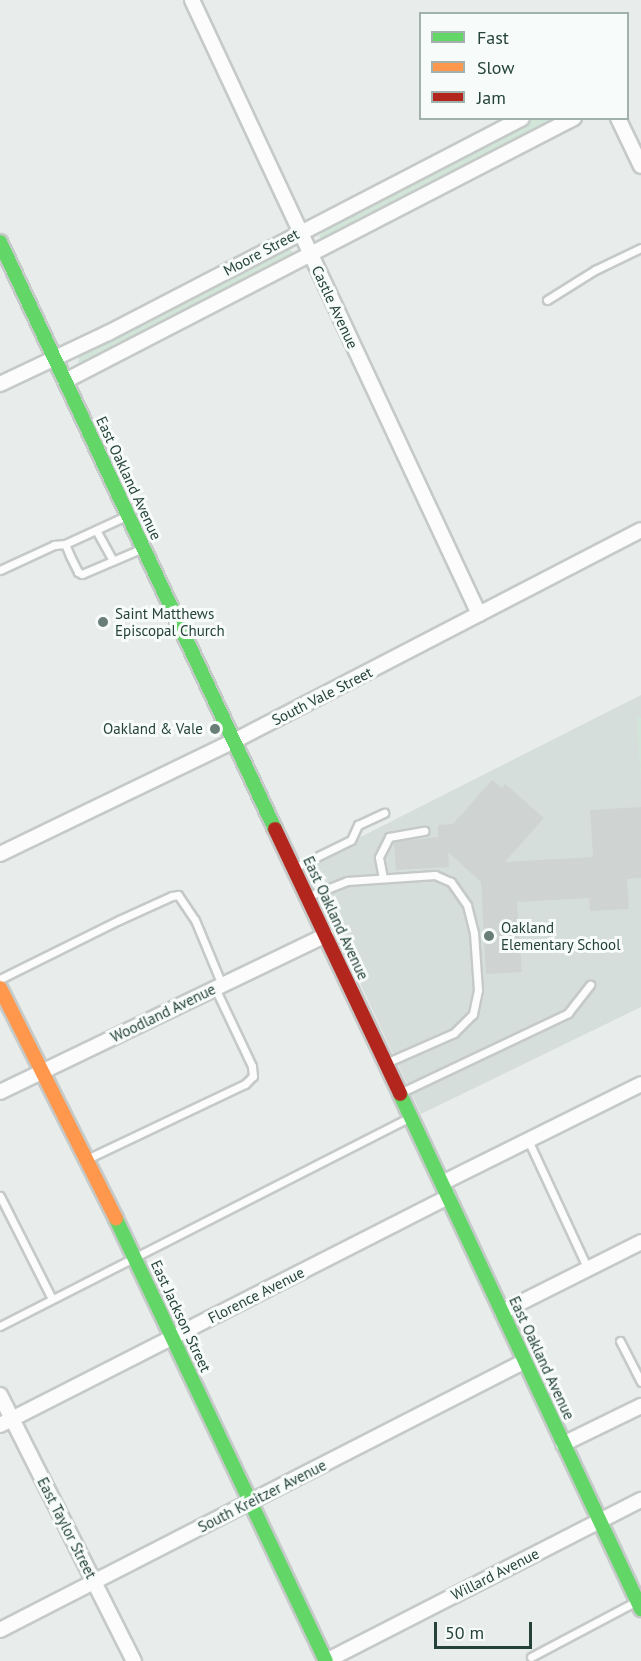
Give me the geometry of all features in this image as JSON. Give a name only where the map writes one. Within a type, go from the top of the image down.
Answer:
[{"type":"main road","name":"East Oakland Avenue","points":[[0,242],[639,1605]]},
{"type":"main road","name":"East Jackson Street","points":[[0,988],[135,1257],[326,1661]]},
{"type":"street","name":"Castle Avenue","points":[[192,0],[479,614]]},
{"type":"street","name":"Moore Street","points":[[0,384],[55,358],[518,120]]},
{"type":"street","name":"Moore Street","points":[[65,381],[570,120]]},
{"type":"street","points":[[619,120],[641,166]]},
{"type":"street","name":"South Vale Street","points":[[0,854],[234,741],[641,530]]},
{"type":"street","name":"Woodland Avenue","points":[[0,1092],[326,935]]},
{"type":"street","points":[[442,1183],[641,1084]]},
{"type":"street","name":"Florence Avenue","points":[[6,1422],[448,1197]]},
{"type":"street","points":[[502,1312],[641,1242]]},
{"type":"street","name":"South Kreitzer Avenue","points":[[0,1630],[525,1361]]},
{"type":"street","name":"East Taylor Street","points":[[0,1395],[6,1422],[94,1581],[134,1661]]},
{"type":"street","points":[[563,1444],[641,1406]]},
{"type":"street","name":"Willard Avenue","points":[[326,1661],[641,1500]]},
{"type":"lane","points":[[547,300],[595,270],[641,248]]},
{"type":"lane","points":[[0,570],[54,545],[65,544],[129,515]]},
{"type":"lane","points":[[96,530],[113,561]]},
{"type":"lane","points":[[65,544],[78,572],[82,574],[144,547]]},
{"type":"lane","points":[[294,868],[351,840],[358,825],[384,813]]},
{"type":"lane","points":[[383,878],[379,857],[388,837],[424,831]]},
{"type":"lane","points":[[308,897],[341,882],[435,875],[451,882],[471,914],[478,990],[473,1014],[457,1031],[386,1063]]},
{"type":"lane","points":[[0,979],[172,896],[178,896],[195,920],[254,1076],[245,1084],[87,1159]]},
{"type":"lane","points":[[400,1093],[568,1013],[590,985]]},
{"type":"lane","points":[[0,1326],[411,1117]]},
{"type":"lane","points":[[528,1140],[588,1269]]},
{"type":"lane","points":[[0,1196],[52,1299]]},
{"type":"lane","points":[[621,1341],[641,1383]]},
{"type":"lane","points":[[531,1657],[639,1605]]},
{"type":"shaded area","name":"Oakland Elementary School","points":[[641,695],[641,1007],[421,1114],[305,865]]},
{"type":"green space","points":[[532,120],[562,120],[328,241],[319,237],[323,229]]},
{"type":"green space","points":[[287,248],[293,252],[292,258],[82,366],[78,362],[80,354]]},
{"type":"green space","points":[[637,717],[641,717],[641,780]]},
{"type":"building","name":"Oakland Elementary School","points":[[492,780],[502,788],[505,784],[544,818],[505,862],[593,857],[590,810],[641,807],[641,878],[627,879],[629,909],[590,911],[589,898],[517,902],[522,972],[486,974],[481,882],[448,852],[449,867],[396,870],[394,842],[438,837],[438,825],[453,824]]},
{"type":"traffic: fast","points":[[0,242],[275,829]]},
{"type":"traffic: fast","points":[[400,1094],[641,1609]]},
{"type":"traffic: fast","points":[[116,1219],[326,1661]]},
{"type":"traffic: slow","points":[[0,988],[116,1219]]},
{"type":"traffic: jam","points":[[275,829],[400,1094]]},
{"type":"place","name":"Saint Matthews Episcopal Church","points":[[103,622]]},
{"type":"place","name":"Oakland & Vale","points":[[215,729]]},
{"type":"place","name":"Oakland Elementary School","points":[[489,936]]}]
